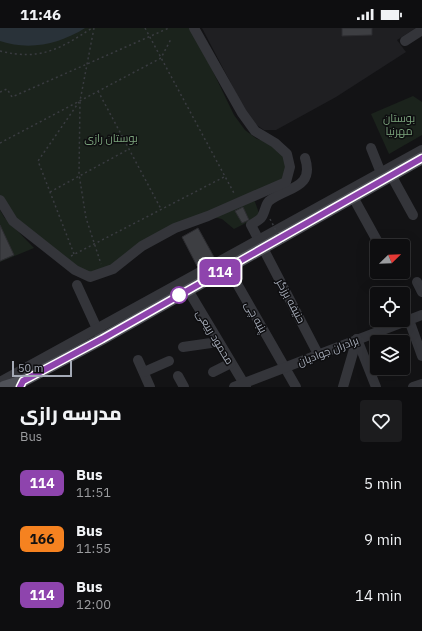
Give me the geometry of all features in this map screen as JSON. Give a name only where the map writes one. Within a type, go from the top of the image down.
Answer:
[{"type":"main road","points":[[4,387],[23,385],[422,158]]},
{"type":"street","points":[[0,200],[13,221],[75,270],[90,277],[113,269],[150,240],[175,228],[208,216],[286,182],[290,167],[287,154],[275,143],[255,131],[242,113],[194,28]]},
{"type":"street","points":[[405,41],[422,30]]},
{"type":"street","points":[[371,148],[387,178],[413,215]]},
{"type":"street","points":[[0,382],[422,150]]},
{"type":"street","name":"حنیفه برزگر","points":[[306,158],[307,172],[303,181],[296,188],[269,201],[261,217],[251,225],[318,354]]},
{"type":"street","points":[[353,197],[376,239]]},
{"type":"street","name":"پنبه چی","points":[[228,268],[296,387]]},
{"type":"street","points":[[417,282],[422,292]]},
{"type":"street","points":[[77,286],[102,339]]},
{"type":"street","name":"محمود ربیعی","points":[[188,290],[231,363],[241,386]]},
{"type":"street","name":"برادران جوادیان","points":[[410,320],[422,315]]},
{"type":"street","points":[[410,323],[422,356]]},
{"type":"street","name":"برادران جوادیان","points":[[241,386],[284,367],[390,327]]},
{"type":"street","points":[[342,386],[357,339]]},
{"type":"street","points":[[357,339],[376,387]]},
{"type":"street","points":[[183,347],[218,342]]},
{"type":"street","points":[[138,360],[150,387]]},
{"type":"street","points":[[144,372],[169,362]]},
{"type":"street","points":[[212,372],[231,363]]},
{"type":"street","points":[[178,376],[184,387]]},
{"type":"street","points":[[413,387],[422,384]]},
{"type":"path","points":[[0,51],[31,55],[54,51],[93,28]]},
{"type":"path","points":[[93,28],[88,63],[80,101],[80,176],[82,200],[94,244],[104,273]]},
{"type":"path","points":[[145,28],[239,203]]},
{"type":"path","points":[[0,92],[7,89],[12,97],[169,28]]},
{"type":"path","points":[[0,142],[161,58],[170,39]]},
{"type":"path","points":[[98,91],[161,209]]},
{"type":"path","points":[[74,254],[38,161],[80,101]]},
{"type":"path","points":[[50,192],[129,150]]},
{"type":"path","points":[[63,260],[225,177]]},
{"type":"path","points":[[270,219],[283,244]]},
{"type":"shaded area","points":[[0,28],[85,28],[75,34],[55,42],[33,46],[11,44],[0,41]]},
{"type":"shaded area","points":[[202,28],[416,28],[397,40],[406,52],[336,97],[276,130],[264,130],[255,124],[248,116]]},
{"type":"green space","name":"بوستان رازی","points":[[0,28],[192,28],[234,115],[245,130],[257,139],[275,143],[287,154],[286,182],[254,199],[260,216],[234,229],[222,219],[208,216],[90,277],[13,221],[0,200]]},
{"type":"green space","name":"بوستان مهرنیا","points":[[413,96],[422,102],[422,135],[389,154],[371,114]]},
{"type":"green space","points":[[0,210],[4,217],[34,248],[0,262]]},
{"type":"building","points":[[342,28],[372,28],[372,35],[342,36]]},
{"type":"building","points":[[243,207],[249,220],[242,223],[235,211]]},
{"type":"building","points":[[0,225],[14,255],[0,261]]},
{"type":"building","points":[[198,228],[214,257],[197,266],[182,237]]},
{"type":"bus line","name":"114","points":[[20,387],[23,381],[102,339],[422,158]]}]
